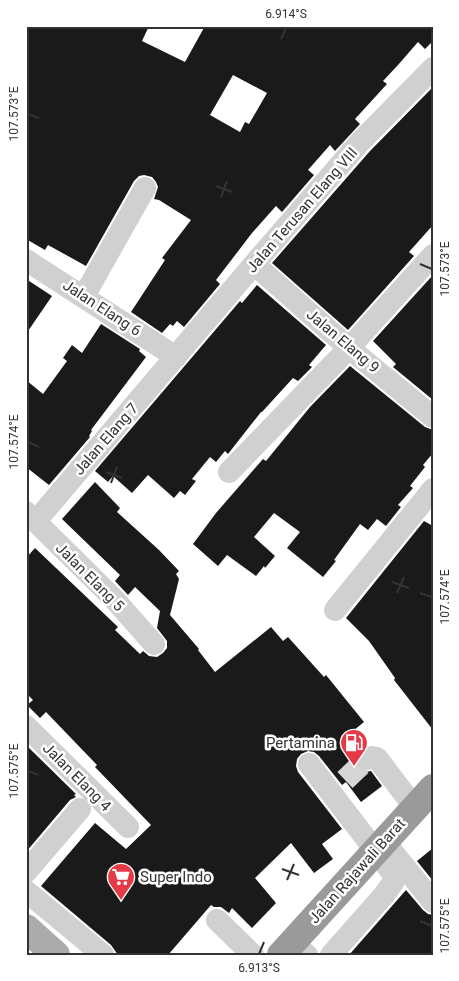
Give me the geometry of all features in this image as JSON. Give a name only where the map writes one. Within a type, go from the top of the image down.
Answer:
[{"type":"highway","name":"Jalan Rajawali Barat","points":[[293,951],[380,846],[424,798]]},
{"type":"main road","points":[[26,928],[56,955]]},
{"type":"street","name":"Jalan Terusan Elang VIII","points":[[176,357],[360,142],[433,68]]},
{"type":"street","points":[[84,296],[144,188]]},
{"type":"street","points":[[229,472],[349,348],[433,255]]},
{"type":"street","name":"Jalan Elang 6","points":[[26,260],[176,357]]},
{"type":"street","name":"Jalan Elang 9","points":[[254,264],[349,348],[433,417]]},
{"type":"street","name":"Jalan Elang 7","points":[[31,517],[176,357]]},
{"type":"street","points":[[335,610],[433,489]]},
{"type":"street","name":"Jalan Elang 5","points":[[31,517],[114,599],[154,644]]},
{"type":"street","name":"Jalan Elang 4","points":[[26,726],[128,827]]},
{"type":"street","points":[[367,759],[377,758],[424,798]]},
{"type":"street","points":[[309,764],[380,846],[433,902]]},
{"type":"street","points":[[331,955],[394,881],[392,871],[380,846],[343,792],[342,786],[345,780]]},
{"type":"street","points":[[26,872],[80,809]]},
{"type":"street","points":[[26,891],[103,955]]},
{"type":"street","points":[[217,920],[253,955]]},
{"type":"building","points":[[26,26],[149,26],[142,41],[185,62],[205,26],[433,26],[433,41],[425,49],[418,42],[383,81],[387,84],[355,119],[360,124],[335,151],[330,145],[308,170],[314,175],[282,212],[276,206],[252,233],[216,280],[220,284],[184,327],[177,321],[173,326],[170,324],[162,333],[131,312],[165,260],[162,258],[191,220],[159,200],[154,199],[158,187],[152,177],[139,176],[134,181],[86,266],[48,245],[45,250],[26,239]],"holes":[[[233,75],[267,93],[249,124],[245,122],[240,132],[210,115]]]},
{"type":"building","points":[[433,87],[433,225],[409,252],[414,256],[348,330],[272,263],[370,151]]},
{"type":"building","points":[[433,275],[433,400],[393,367],[396,364],[373,341]]},
{"type":"building","points":[[26,279],[52,296],[26,334]]},
{"type":"building","points":[[257,285],[326,345],[309,365],[312,367],[298,381],[293,378],[261,412],[228,454],[225,451],[216,462],[210,457],[192,479],[196,481],[185,495],[180,491],[174,498],[148,475],[132,493],[113,476],[108,482],[95,471],[240,301],[242,303]]},
{"type":"building","points":[[101,324],[140,349],[139,351],[146,357],[91,430],[90,437],[49,485],[26,467],[26,380],[43,394],[67,361],[63,358],[72,345],[82,353]]},
{"type":"building","points":[[350,366],[425,427],[433,430],[433,453],[410,486],[413,488],[398,505],[401,507],[386,526],[377,519],[368,530],[360,524],[334,560],[336,561],[323,577],[287,548],[300,532],[274,513],[254,537],[275,556],[265,568],[264,566],[256,576],[227,555],[218,566],[193,544],[216,513],[263,459],[266,461],[310,407]]},
{"type":"building","points":[[95,482],[120,508],[117,512],[179,571],[176,574],[179,579],[170,615],[199,649],[215,672],[271,627],[283,641],[288,637],[324,677],[326,675],[364,722],[348,735],[359,749],[354,757],[355,763],[359,770],[371,771],[382,786],[361,802],[346,782],[342,785],[314,752],[308,751],[301,754],[297,759],[296,766],[298,772],[342,829],[322,844],[333,859],[314,873],[291,843],[255,878],[276,903],[252,928],[232,908],[229,913],[221,907],[211,905],[168,955],[118,955],[111,945],[41,886],[95,823],[126,849],[151,825],[95,767],[97,765],[46,712],[40,718],[27,705],[33,700],[26,693],[26,558],[35,548],[118,627],[115,630],[140,654],[143,651],[149,656],[157,657],[167,648],[167,641],[157,628],[160,611],[135,587],[128,595],[115,581],[120,575],[62,519]]},
{"type":"building","points":[[424,521],[433,526],[433,730],[394,680],[395,678],[369,641],[346,618]]},
{"type":"building","points":[[26,745],[76,794],[74,795],[76,797],[70,800],[26,852]]},
{"type":"building","points":[[433,848],[433,881],[417,861]]},
{"type":"building","points":[[406,890],[423,910],[433,915],[433,955],[349,955]]},
{"type":"tunnel","points":[[345,780],[367,759]]},
{"type":"place","name":"Pertamina","points":[[354,767]]},
{"type":"place","name":"Super Indo","points":[[121,901]]}]
